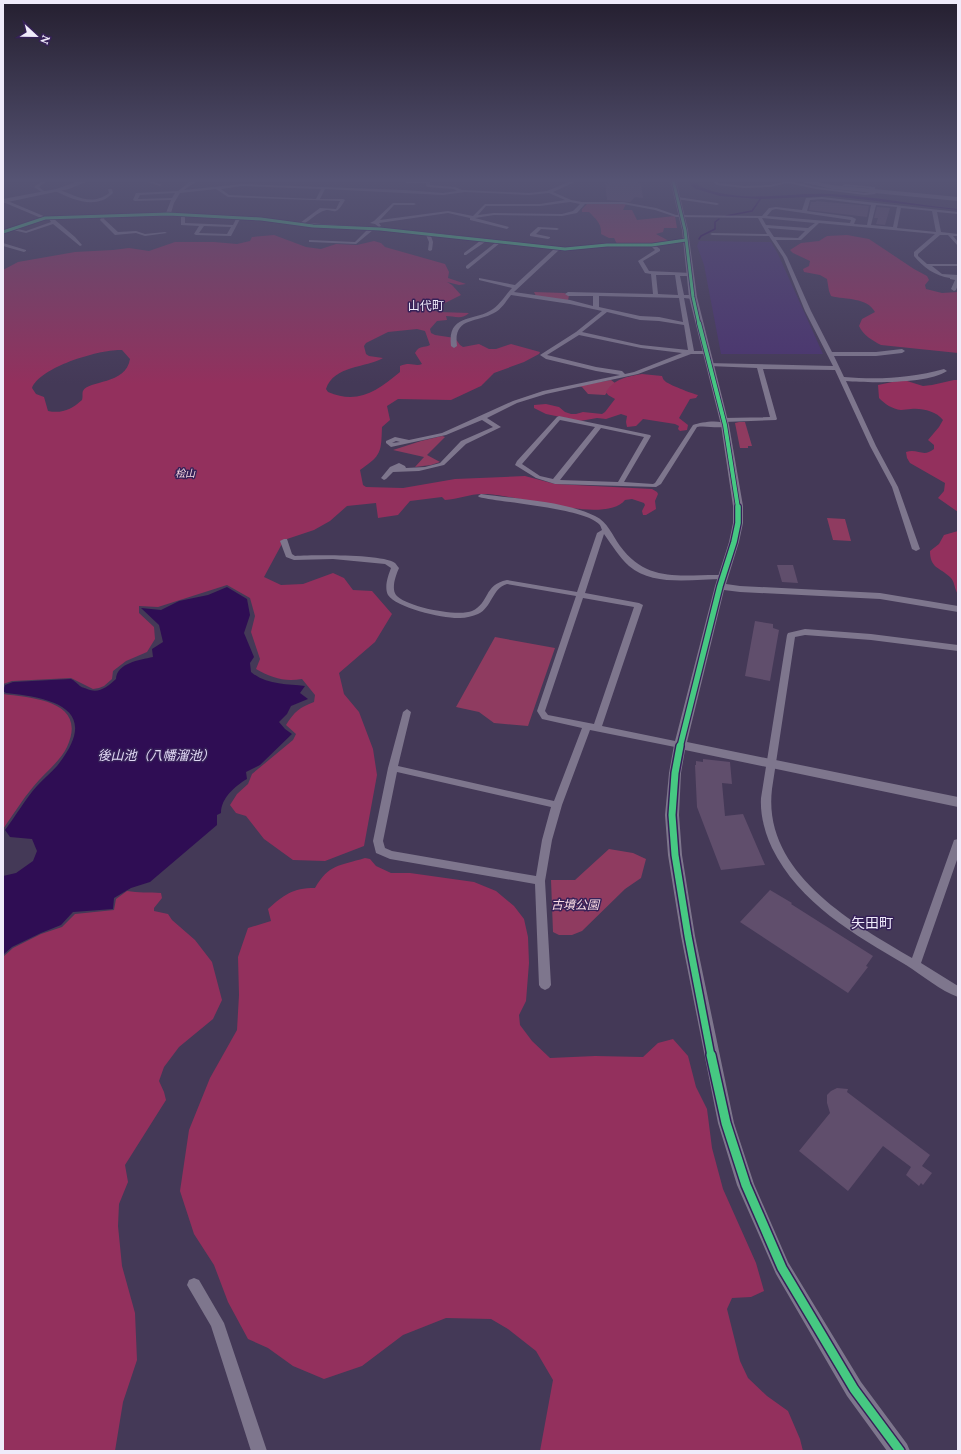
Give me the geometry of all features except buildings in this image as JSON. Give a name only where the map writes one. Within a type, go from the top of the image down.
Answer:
[{"type":"street","points":[[15,248],[24,251]]},
{"type":"street","points":[[466,254],[474,248]]},
{"type":"street","points":[[468,267],[492,248]]},
{"type":"street","points":[[454,346],[453,337],[457,327],[472,318],[493,312],[516,287],[540,267],[558,248],[583,248]]},
{"type":"street","points":[[655,248],[658,250],[640,261],[646,272],[689,274]]},
{"type":"street","points":[[687,248],[693,297],[724,422],[738,506],[738,523],[680,745],[675,773],[672,815],[675,855],[713,1069],[726,1123],[746,1186],[782,1268],[854,1390],[900,1451]]},
{"type":"street","points":[[780,248],[786,257],[808,311],[837,368],[873,446],[895,487],[916,549]]},
{"type":"street","points":[[923,248],[916,253],[916,256],[919,260],[941,275],[958,279],[954,290]]},
{"type":"street","points":[[926,265],[958,265]]},
{"type":"street","points":[[653,273],[656,296]]},
{"type":"street","points":[[677,274],[691,350],[690,352]]},
{"type":"street","points":[[941,275],[958,277]]},
{"type":"street","points":[[481,279],[516,287]]},
{"type":"street","points":[[510,293],[596,308],[640,318],[659,319],[686,324]]},
{"type":"street","points":[[568,294],[693,297]]},
{"type":"street","points":[[596,294],[596,308]]},
{"type":"street","points":[[606,310],[578,333],[543,355],[596,369],[627,375]]},
{"type":"street","points":[[578,333],[618,342],[690,352],[706,352]]},
{"type":"street","points":[[830,354],[876,354],[902,351]]},
{"type":"street","points":[[410,442],[444,434],[515,402],[545,392],[636,373],[690,352]]},
{"type":"street","points":[[709,364],[756,364],[760,367],[837,368]]},
{"type":"street","points":[[620,484],[648,436],[559,418],[519,462],[518,465],[538,478],[555,482],[654,486],[658,484],[695,426],[724,422],[774,419],[760,367]]},
{"type":"street","points":[[842,379],[873,382],[901,380],[934,375],[944,371]]},
{"type":"street","points":[[384,478],[393,466],[397,465],[402,466],[403,469],[425,469],[441,464],[466,441],[498,427],[482,418]]},
{"type":"street","points":[[555,482],[599,426]]},
{"type":"street","points":[[482,496],[584,514],[596,518],[602,524],[630,564],[648,574],[722,582],[740,589],[880,596],[958,608]]},
{"type":"street","points":[[606,531],[601,533],[541,711],[546,717],[958,802]]},
{"type":"street","points":[[284,541],[289,555],[294,558],[333,557],[386,562],[395,568],[390,589],[392,595],[398,601],[408,606],[458,616],[477,612],[494,588],[503,582],[639,605],[592,727],[557,805],[547,840],[540,881],[545,985]]},
{"type":"street","points":[[958,648],[871,637],[805,632],[791,635],[766,789],[766,813],[773,838],[784,862],[800,883],[849,925],[958,992]]},
{"type":"street","points":[[407,712],[393,768],[378,841],[380,850],[390,855],[540,881]]},
{"type":"street","points":[[393,768],[557,805]]},
{"type":"street","points":[[915,965],[958,843]]},
{"type":"street","points":[[194,1285],[217,1323],[259,1451]]},
{"type":"shaded area","points":[[698,248],[774,248],[823,354],[721,354],[704,265]]},
{"type":"green space","name":"桧山","points":[[129,248],[149,251],[158,248],[388,248],[445,264],[449,272],[448,278],[466,284],[459,285],[447,282],[452,285],[461,295],[431,310],[439,312],[469,313],[461,317],[446,316],[447,320],[437,321],[430,329],[431,333],[455,338],[463,347],[479,344],[489,349],[496,349],[511,344],[540,352],[524,362],[494,373],[481,386],[451,400],[398,399],[387,406],[390,420],[382,427],[379,452],[373,460],[360,470],[363,485],[366,487],[403,488],[455,479],[525,476],[555,484],[652,489],[658,494],[655,501],[656,509],[646,515],[643,515],[642,511],[645,505],[644,503],[632,499],[625,500],[615,507],[599,510],[580,509],[485,494],[475,494],[445,500],[442,497],[410,501],[398,515],[378,518],[376,503],[347,506],[330,521],[314,530],[284,540],[264,577],[281,585],[303,584],[333,573],[344,578],[353,590],[372,591],[392,614],[375,642],[339,673],[344,694],[359,712],[373,749],[377,775],[364,846],[325,861],[293,860],[264,839],[246,816],[236,813],[230,805],[237,794],[248,784],[252,774],[293,740],[296,734],[286,725],[298,710],[314,702],[315,695],[302,679],[284,680],[267,675],[256,669],[260,659],[251,632],[255,616],[250,598],[227,585],[158,607],[139,606],[139,613],[154,627],[155,639],[147,652],[126,661],[113,671],[112,679],[104,686],[93,689],[71,678],[12,681],[3,684],[3,270],[18,262],[75,252]],"holes":[[[417,329],[425,331],[430,345],[420,348],[415,353],[422,364],[407,364],[400,366],[400,372],[383,385],[367,394],[349,397],[339,396],[328,392],[326,389],[330,381],[343,371],[383,358],[369,356],[366,354],[364,346],[366,343],[388,332]],[[112,350],[122,350],[130,359],[127,367],[122,373],[115,378],[86,388],[83,391],[82,400],[66,410],[58,412],[48,411],[44,397],[36,394],[32,388],[37,380],[46,373],[58,366],[86,356]]]},
{"type":"green space","points":[[793,248],[882,248],[927,276],[929,280],[925,285],[926,289],[942,293],[958,292],[958,353],[881,345],[875,342],[866,335],[859,326],[862,319],[875,312],[871,307],[862,301],[831,296],[827,279],[820,275],[804,272],[803,269],[809,266],[810,261],[790,250]]},
{"type":"green space","points":[[534,292],[564,293],[569,295],[568,301],[536,296]]},
{"type":"green space","points":[[642,374],[662,376],[664,380],[670,384],[698,395],[696,398],[690,399],[679,418],[688,425],[687,430],[680,431],[678,429],[679,426],[675,424],[643,419],[636,426],[627,427],[627,416],[621,414],[606,419],[597,418],[580,421],[546,414],[534,408],[534,405],[546,404],[559,407],[565,412],[571,414],[583,412],[602,414],[615,399],[606,392],[613,384],[622,379]]},
{"type":"green space","points":[[611,380],[615,383],[605,395],[588,394],[582,387],[578,386]]},
{"type":"green space","points":[[958,380],[958,512],[938,498],[944,491],[945,483],[910,463],[906,452],[914,451],[927,453],[934,449],[934,445],[928,440],[943,420],[937,414],[928,411],[915,409],[901,410],[889,406],[879,398],[878,385],[897,381],[907,381],[923,386]]},
{"type":"green space","points":[[745,422],[752,446],[748,446],[748,448],[740,448],[735,423]]},
{"type":"green space","points":[[442,436],[445,437],[427,455],[440,462],[431,465],[415,467],[424,457],[393,450],[421,441]]},
{"type":"green space","points":[[827,518],[845,519],[851,541],[833,540]]},
{"type":"green space","points":[[958,531],[958,594],[952,579],[933,564],[930,557],[930,551],[939,544],[944,535]]},
{"type":"green space","points":[[495,637],[555,648],[528,726],[494,723],[479,712],[456,707]]},
{"type":"green space","points":[[3,694],[42,700],[54,705],[64,711],[70,720],[72,732],[64,753],[37,782],[21,802],[3,829]]},
{"type":"green space","name":"古墳公園","points":[[609,849],[633,853],[646,859],[641,878],[625,889],[582,931],[572,935],[559,935],[553,932],[551,880],[575,880]]},
{"type":"green space","points":[[365,858],[370,859],[376,866],[391,873],[410,873],[474,882],[496,891],[514,906],[524,919],[528,937],[529,963],[526,1001],[519,1015],[520,1025],[532,1041],[550,1058],[595,1056],[643,1057],[658,1043],[673,1039],[688,1056],[696,1087],[707,1109],[712,1148],[723,1189],[756,1263],[764,1291],[751,1297],[732,1298],[727,1309],[740,1361],[748,1378],[767,1396],[788,1411],[800,1439],[803,1451],[540,1451],[553,1380],[536,1351],[508,1329],[491,1319],[446,1318],[403,1335],[362,1366],[324,1379],[293,1366],[268,1348],[248,1339],[228,1302],[214,1265],[194,1234],[180,1191],[189,1130],[210,1078],[237,1030],[239,995],[238,957],[248,928],[271,921],[268,909],[289,893],[300,889],[315,888],[325,874],[330,870]]},
{"type":"green space","points":[[127,891],[161,893],[162,898],[154,908],[154,911],[168,914],[172,920],[195,940],[212,962],[222,1000],[213,1019],[179,1047],[164,1067],[159,1081],[166,1100],[125,1165],[128,1182],[119,1204],[118,1226],[122,1266],[135,1313],[137,1360],[123,1402],[115,1451],[3,1451],[3,957],[13,948],[41,934],[62,927],[75,914],[114,910],[116,899]]},
{"type":"water","name":"後山池（八幡溜池）","points":[[227,587],[247,599],[250,615],[244,633],[254,657],[250,663],[251,672],[270,682],[305,686],[300,693],[308,699],[291,706],[287,714],[279,722],[292,734],[260,765],[246,772],[247,779],[238,785],[223,802],[221,813],[217,815],[217,825],[150,882],[131,888],[114,898],[113,909],[73,912],[61,925],[12,947],[3,955],[3,876],[16,873],[33,861],[37,851],[32,839],[10,837],[5,830],[39,783],[57,766],[70,747],[75,732],[74,720],[67,710],[56,704],[41,699],[6,693],[3,691],[5,685],[13,682],[71,679],[87,689],[95,691],[103,689],[116,679],[120,669],[124,666],[135,661],[153,657],[152,649],[163,642],[159,625],[141,608],[161,610],[179,601],[208,595]]},
{"type":"cycle path","points":[[554,248],[577,248]]},
{"type":"cycle path","points":[[687,248],[693,297],[725,425],[738,506],[738,523],[734,542],[720,586],[680,745],[675,773],[672,815],[675,855],[688,936],[726,1123],[746,1185],[782,1268],[854,1389],[900,1451]]},
{"type":"district","name":"山代町","points":[[426,305]]},
{"type":"district","name":"矢田町","points":[[872,923]]}]
